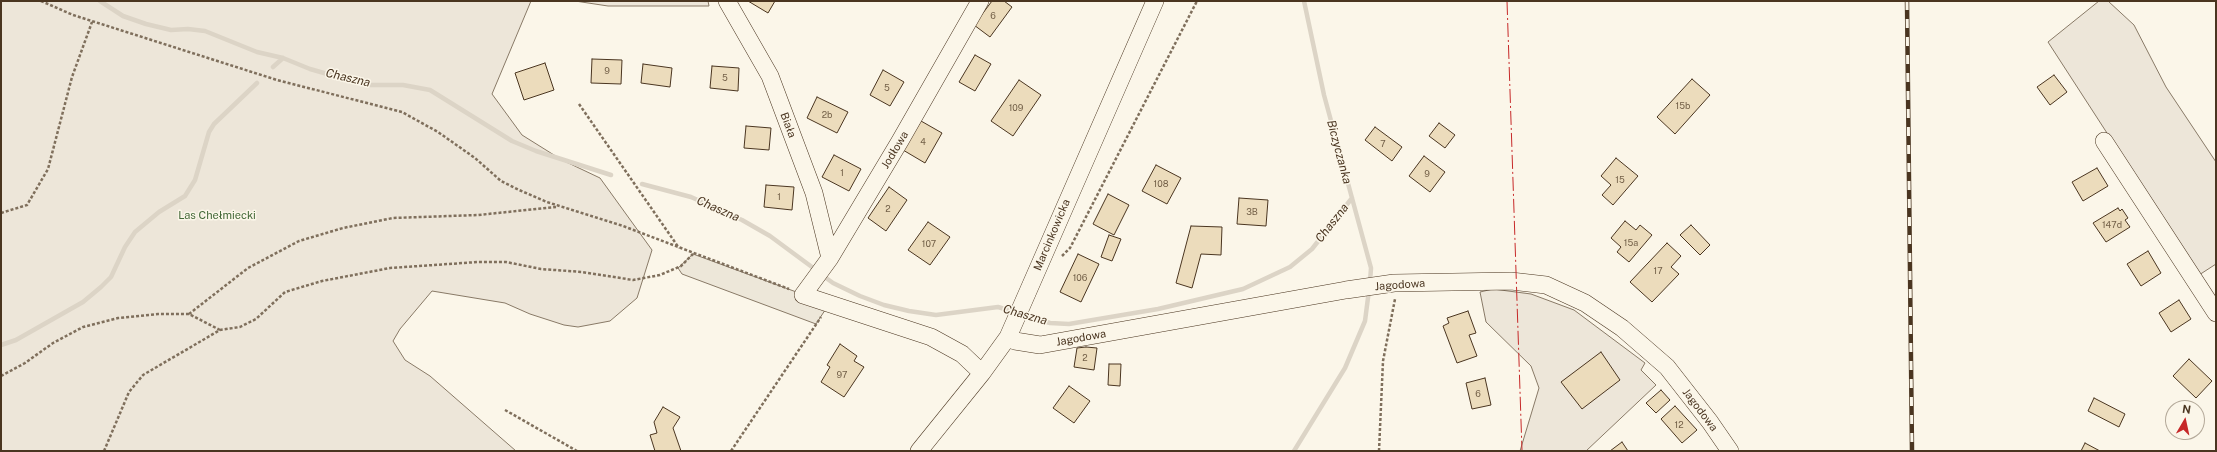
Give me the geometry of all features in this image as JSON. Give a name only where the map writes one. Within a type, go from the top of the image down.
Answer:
[{"type":"street","name":"Biała","points":[[726,1],[770,76],[814,193],[822,269]]},
{"type":"street","name":"Jodłowa","points":[[803,295],[822,269],[900,141],[980,1]]},
{"type":"street","name":"Marcinkowicka","points":[[919,451],[982,373],[1011,330],[1155,1]]},
{"type":"street","points":[[2104,141],[2216,313]]},
{"type":"street","name":"Jagodowa","points":[[1011,330],[1015,341],[1040,345],[1346,290],[1396,283],[1525,283],[1546,285],[1585,303],[1622,328],[1667,367],[1710,422],[1730,451]]},
{"type":"street","points":[[803,295],[931,336],[962,354],[982,373]]},
{"type":"path","points":[[40,1],[92,22],[277,80],[402,112],[450,141],[501,180],[519,190],[559,206],[623,226],[679,249],[803,295]]},
{"type":"path","points":[[1060,258],[1070,248],[1197,1]]},
{"type":"path","points":[[1,213],[27,205],[48,168],[72,77],[92,22]]},
{"type":"path","points":[[580,104],[679,249]]},
{"type":"path","points":[[189,314],[248,268],[299,241],[343,228],[393,218],[478,215],[559,206]]},
{"type":"path","points":[[104,451],[128,392],[143,374],[220,330],[240,327],[256,319],[285,292],[322,281],[390,268],[441,264],[506,262],[541,269],[582,272],[633,280],[660,275],[681,266],[693,254]]},
{"type":"path","points":[[1379,451],[1383,361],[1396,283]]},
{"type":"path","points":[[731,451],[829,304]]},
{"type":"path","points":[[1,376],[25,363],[53,343],[84,327],[118,318],[158,314],[189,314],[220,330]]},
{"type":"path","points":[[505,410],[577,451]]},
{"type":"green space","name":"Las Chełmiecki","points":[[1,1],[531,1],[492,94],[522,135],[562,160],[600,178],[652,250],[637,298],[610,321],[578,327],[564,325],[530,314],[505,303],[432,291],[400,329],[393,341],[405,360],[430,376],[516,451],[1,451]]},
{"type":"green space","points":[[575,1],[708,1],[709,6],[608,6]]},
{"type":"green space","points":[[2099,1],[2108,1],[2134,25],[2166,87],[2216,162],[2216,264],[2199,275],[2048,42]]},
{"type":"green space","points":[[1493,289],[1531,294],[1574,310],[1645,363],[1641,370],[1656,385],[1586,451],[1520,451],[1539,388],[1531,366],[1486,322],[1480,292]]},
{"type":"shaded area","points":[[693,254],[829,304],[816,324],[682,274],[678,268]]},
{"type":"building","points":[[748,1],[775,1],[768,13]]},
{"type":"building","points":[[992,1],[1004,1],[1012,7],[990,37],[974,25]]},
{"type":"building","points":[[975,55],[991,64],[975,91],[959,82]]},
{"type":"building","points":[[592,59],[622,60],[621,84],[591,83]]},
{"type":"building","points":[[545,63],[554,90],[524,100],[515,73]]},
{"type":"building","points":[[643,64],[672,68],[670,87],[641,83]]},
{"type":"building","points":[[712,66],[739,68],[738,91],[710,88]]},
{"type":"building","points":[[883,70],[904,82],[890,106],[870,95]]},
{"type":"building","points":[[2054,75],[2067,92],[2050,105],[2037,87]]},
{"type":"building","points":[[1692,79],[1710,95],[1675,134],[1657,117]]},
{"type":"building","points":[[1019,80],[1041,95],[1013,136],[991,121]]},
{"type":"building","points":[[817,97],[848,112],[837,133],[807,118]]},
{"type":"building","points":[[921,121],[942,133],[925,163],[903,150]]},
{"type":"building","points":[[1439,123],[1455,135],[1445,148],[1429,136]]},
{"type":"building","points":[[746,126],[771,128],[769,150],[744,148]]},
{"type":"building","points":[[1375,127],[1402,147],[1392,161],[1365,140]]},
{"type":"building","points":[[834,155],[861,169],[849,191],[822,177]]},
{"type":"building","points":[[1424,156],[1445,172],[1430,192],[1409,176]]},
{"type":"building","points":[[1616,158],[1638,176],[1613,205],[1602,195],[1611,185],[1601,176]]},
{"type":"building","points":[[1156,165],[1181,178],[1167,204],[1142,191]]},
{"type":"building","points":[[2097,168],[2108,186],[2083,201],[2072,182]]},
{"type":"building","points":[[766,185],[794,187],[792,210],[764,207]]},
{"type":"building","points":[[889,187],[907,200],[886,231],[868,218]]},
{"type":"building","points":[[1108,194],[1129,205],[1114,235],[1093,224]]},
{"type":"building","points":[[1239,198],[1268,200],[1266,226],[1237,224]]},
{"type":"building","points":[[2118,208],[2120,211],[2122,209],[2128,218],[2125,220],[2130,227],[2106,242],[2093,223]]},
{"type":"building","points":[[1625,221],[1636,230],[1640,225],[1652,235],[1629,262],[1617,252],[1621,247],[1611,238]]},
{"type":"building","points":[[928,222],[950,237],[930,265],[908,250]]},
{"type":"building","points":[[1691,225],[1710,245],[1700,255],[1680,235]]},
{"type":"building","points":[[1191,226],[1222,227],[1221,255],[1201,254],[1192,288],[1176,283]]},
{"type":"building","points":[[1109,235],[1121,239],[1112,261],[1101,257]]},
{"type":"building","points":[[1667,243],[1681,256],[1671,267],[1679,274],[1652,302],[1630,282]]},
{"type":"building","points":[[2148,251],[2161,273],[2141,286],[2127,264]]},
{"type":"building","points":[[1078,254],[1099,264],[1081,302],[1060,292]]},
{"type":"building","points":[[2179,300],[2191,319],[2171,332],[2159,313]]},
{"type":"building","points":[[1468,311],[1476,333],[1469,335],[1477,356],[1457,363],[1443,326],[1449,323],[1447,318]]},
{"type":"building","points":[[840,344],[857,356],[854,361],[864,367],[844,397],[821,382],[830,367],[827,365]]},
{"type":"building","points":[[1077,348],[1097,348],[1094,370],[1074,367]]},
{"type":"building","points":[[1601,352],[1620,380],[1582,409],[1561,382]]},
{"type":"building","points":[[2189,359],[2212,381],[2196,398],[2173,376]]},
{"type":"building","points":[[1109,364],[1121,364],[1120,386],[1108,385]]},
{"type":"building","points":[[1485,378],[1491,405],[1472,409],[1466,383]]},
{"type":"building","points":[[1069,386],[1090,401],[1074,423],[1053,408]]},
{"type":"building","points":[[1661,390],[1670,400],[1656,413],[1646,403]]},
{"type":"building","points":[[2094,398],[2125,414],[2119,427],[2088,411]]},
{"type":"building","points":[[1675,406],[1697,430],[1682,443],[1661,419]]},
{"type":"building","points":[[663,407],[680,417],[673,428],[681,451],[655,451],[650,435],[657,433],[654,422]]},
{"type":"building","points":[[1622,442],[1628,451],[1610,451]]},
{"type":"building","points":[[2085,443],[2100,451],[2081,451]]},
{"type":"waterway","name":"Chaszna","points":[[100,1],[123,16],[146,24],[171,30],[188,29],[205,31],[257,52],[283,58],[310,69],[338,77],[370,85],[403,85],[430,90],[512,141],[536,151],[611,175]]},
{"type":"waterway","name":"Biczyczanka","points":[[1304,1],[1324,95],[1371,268],[1370,282]]},
{"type":"waterway","points":[[273,67],[283,58]]},
{"type":"waterway","points":[[1,345],[16,340],[83,302],[111,277],[125,247],[135,232],[159,212],[185,196],[195,180],[209,132],[214,124],[257,83]]},
{"type":"waterway","name":"Chaszna","points":[[642,184],[691,197],[742,220],[770,236],[816,270]]},
{"type":"waterway","name":"Chaszna","points":[[1022,315],[1050,323],[1069,324],[1158,309],[1243,289],[1290,267],[1312,249],[1352,198]]},
{"type":"waterway","name":"Chaszna","points":[[822,275],[833,283],[860,296],[884,305],[909,311],[936,315],[998,307],[1015,312]]},
{"type":"waterway","name":"Biczyczanka","points":[[1294,451],[1345,368],[1365,321],[1369,290]]},
{"type":"railway","points":[[1907,1],[1912,451]]},
{"type":"power","points":[[1507,1],[1522,451]]}]
